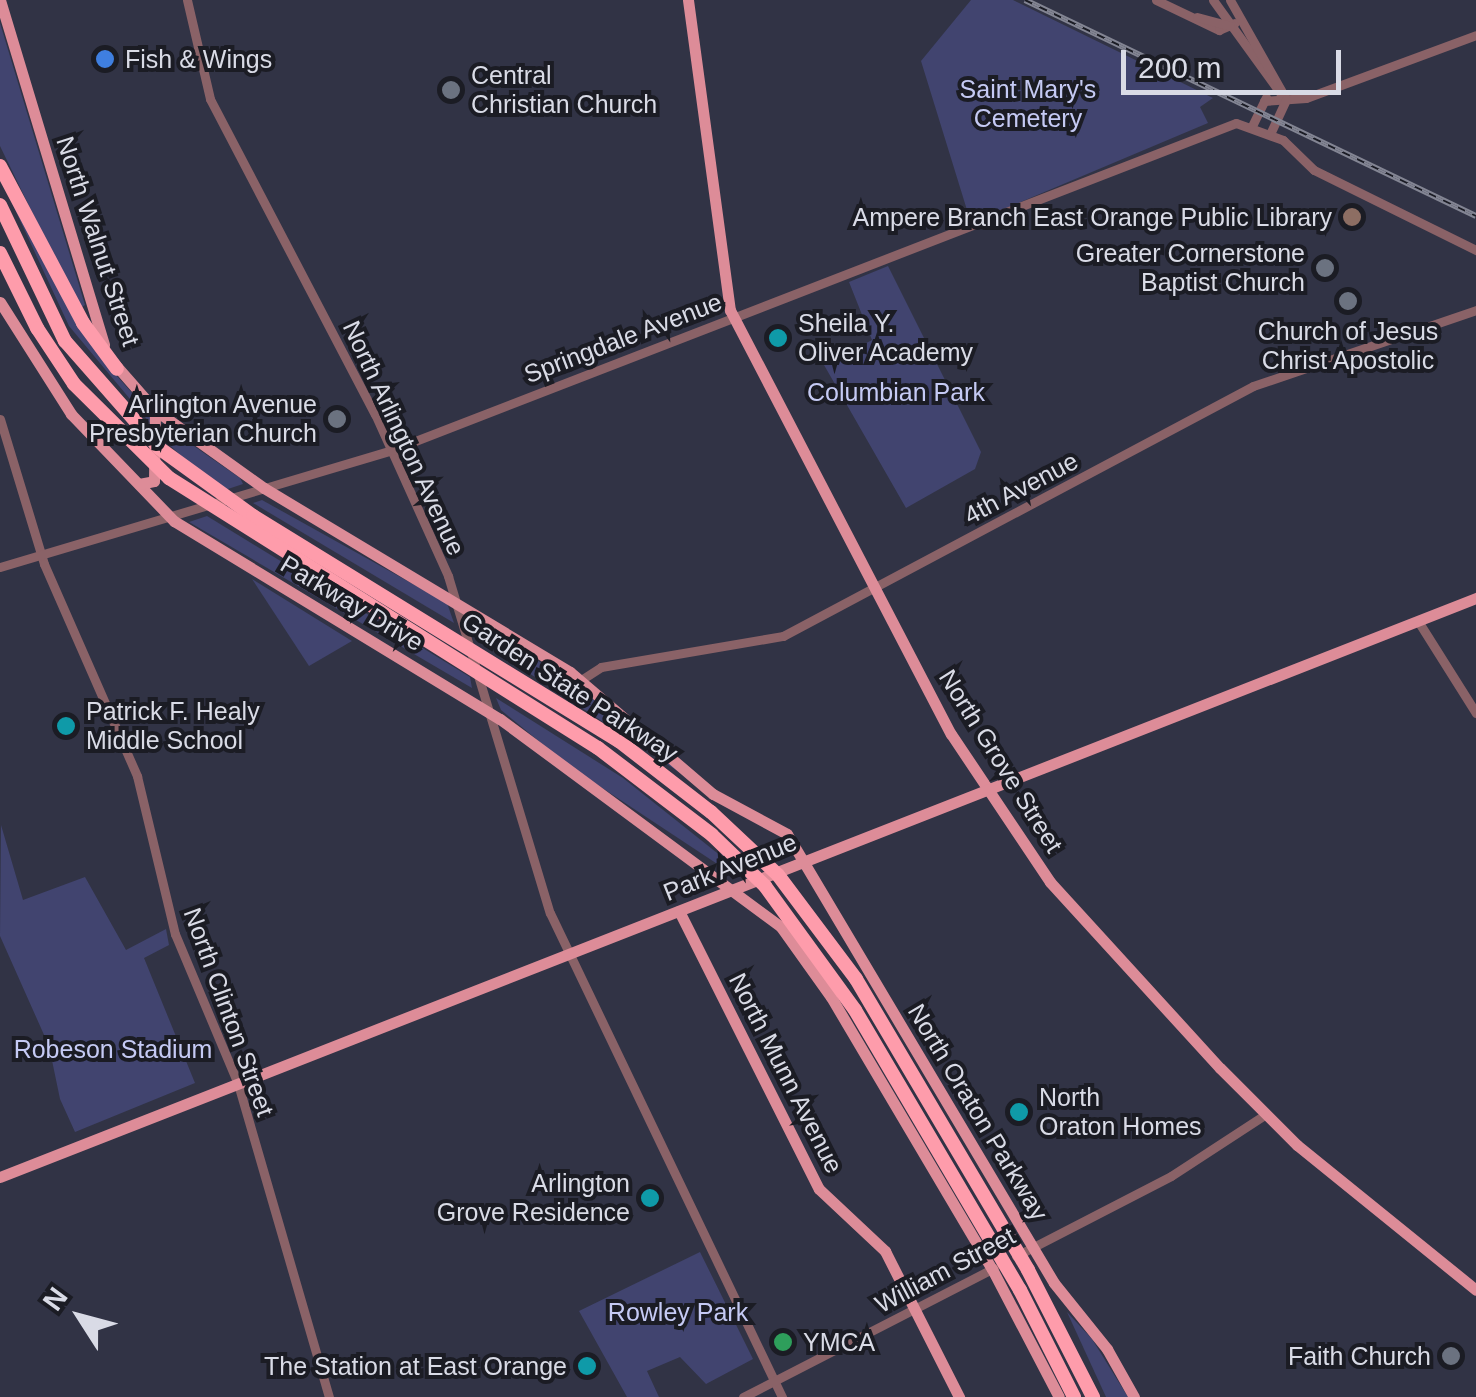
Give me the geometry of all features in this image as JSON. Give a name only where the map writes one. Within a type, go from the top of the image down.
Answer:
[{"type":"highway","points":[[0,166],[83,323],[118,369]]},
{"type":"highway","name":"Garden State Parkway","points":[[0,205],[27,273],[65,341],[159,448],[232,502],[618,741],[702,804],[778,875],[856,979],[1035,1281],[1093,1397]]},
{"type":"highway","name":"Garden State Parkway","points":[[0,253],[30,317],[74,384],[169,478],[577,734],[693,820],[766,886],[855,1010],[1026,1301],[1074,1397]]},
{"type":"main road","name":"North Walnut Street","points":[[0,0],[87,296],[118,369],[155,410],[264,488]]},
{"type":"main road","name":"North Grove Street","points":[[688,0],[733,316],[951,734],[1050,882],[1266,1114],[1476,1290]]},
{"type":"main road","name":"Parkway Drive","points":[[0,302],[54,392],[168,516],[493,714],[741,887]]},
{"type":"main road","points":[[131,478],[146,487],[154,480],[155,410]]},
{"type":"main road","name":"Parkway Drive","points":[[264,488],[581,680],[713,794],[770,822],[794,843]]},
{"type":"main road","name":"Park Avenue","points":[[0,1177],[1476,598]]},
{"type":"main road","name":"North Oraton Parkway","points":[[794,843],[1031,1248],[1134,1397]]},
{"type":"main road","points":[[741,887],[781,927],[817,975],[994,1268],[1059,1397]]},
{"type":"main road","name":"North Munn Avenue","points":[[678,911],[819,1189],[885,1251],[960,1397]]},
{"type":"street","name":"North Arlington Avenue","points":[[187,0],[210,100],[392,450],[458,606],[544,897],[782,1397]]},
{"type":"street","points":[[1156,0],[1219,30],[1242,19]]},
{"type":"street","points":[[1213,0],[1267,83],[1286,99]]},
{"type":"street","points":[[1230,0],[1286,99]]},
{"type":"street","points":[[1264,101],[1306,98],[1476,35]]},
{"type":"street","points":[[1267,83],[1264,101],[1252,126],[1270,134],[1314,170],[1476,250]]},
{"type":"street","points":[[1270,134],[1286,99]]},
{"type":"street","name":"Springdale Avenue","points":[[0,567],[392,450],[1232,124],[1252,126]]},
{"type":"street","name":"4th Avenue","points":[[581,680],[601,667],[771,640],[876,588],[1252,386],[1476,310]]},
{"type":"street","name":"North Clinton Street","points":[[0,420],[42,555],[137,776],[175,934],[238,1084],[329,1397]]},
{"type":"street","points":[[1418,621],[1476,713]]},
{"type":"street","name":"William Street","points":[[743,1397],[1171,1176],[1266,1114]]},
{"type":"green space","name":"Saint Mary's Cemetery","points":[[971,0],[1013,0],[1213,98],[1200,107],[1208,123],[971,223],[921,61]]},
{"type":"green space","points":[[0,23],[85,305],[79,309],[0,146]]},
{"type":"green space","points":[[5,188],[116,375],[151,414],[150,423],[69,326]]},
{"type":"green space","name":"Columbian Park","points":[[888,266],[981,452],[975,469],[906,508],[824,365],[872,340],[849,282]]},
{"type":"green space","points":[[165,426],[240,478],[243,484],[225,490],[164,440]]},
{"type":"green space","points":[[262,500],[447,603],[454,623],[253,503]]},
{"type":"green space","points":[[207,516],[470,677],[472,688],[189,522]]},
{"type":"green space","points":[[252,579],[352,641],[309,666]]},
{"type":"green space","points":[[477,628],[566,676],[620,715],[682,774],[476,638]]},
{"type":"green space","points":[[496,698],[623,778],[736,868],[731,873],[569,766],[501,710]]},
{"type":"green space","name":"Robeson Stadium","points":[[1,825],[23,900],[85,877],[126,950],[166,929],[169,945],[144,958],[195,1083],[75,1132],[60,1099],[49,1046],[0,936]]},
{"type":"green space","name":"Rowley Park","points":[[700,1252],[753,1359],[706,1384],[680,1357],[647,1371],[659,1397],[627,1397],[579,1311]]},
{"type":"green space","points":[[1067,1312],[1092,1339],[1128,1397],[1106,1397]]},
{"type":"railway","points":[[1025,0],[1476,216]]},
{"type":"place","name":"Fish & Wings","points":[[105,59]]},
{"type":"place","name":"Central Christian Church","points":[[451,90]]},
{"type":"place","name":"Ampere Branch East Orange Public Library","points":[[1352,217]]},
{"type":"place","name":"Greater Cornerstone Baptist Church","points":[[1325,268]]},
{"type":"place","name":"Church of Jesus Christ Apostolic","points":[[1348,301]]},
{"type":"place","name":"Sheila Y. Oliver Academy","points":[[778,338]]},
{"type":"place","name":"Arlington Avenue Presbyterian Church","points":[[337,419]]},
{"type":"place","name":"Patrick F. Healy Middle School","points":[[66,726]]},
{"type":"place","name":"North Oraton Homes","points":[[1019,1112]]},
{"type":"place","name":"Arlington Grove Residence","points":[[650,1198]]},
{"type":"place","name":"YMCA","points":[[783,1342]]},
{"type":"place","name":"Faith Church","points":[[1451,1356]]},
{"type":"place","name":"The Station at East Orange","points":[[587,1366]]}]
